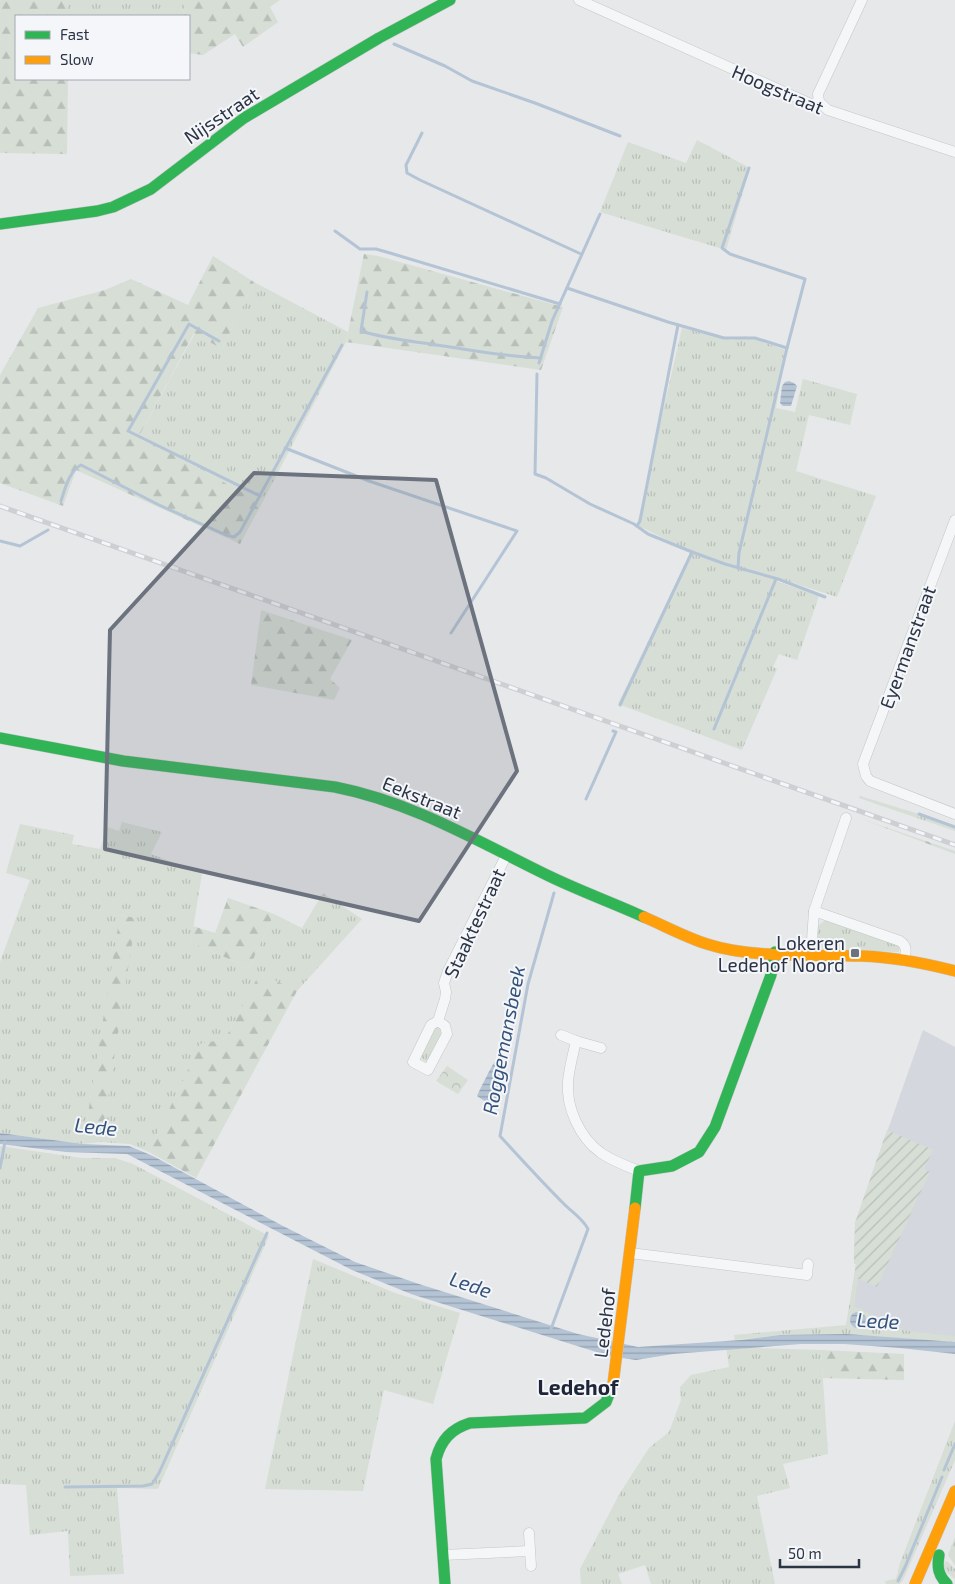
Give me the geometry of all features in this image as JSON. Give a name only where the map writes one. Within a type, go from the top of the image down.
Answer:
[{"type":"street","name":"Nijsstraat","points":[[0,224],[97,211],[137,197],[151,189],[244,118],[379,38],[450,0]]},
{"type":"street","name":"Hoogstraat","points":[[579,0],[811,104],[819,102],[828,110],[955,152]]},
{"type":"street","points":[[819,102],[818,94],[862,0]]},
{"type":"street","name":"Eyermanstraat","points":[[955,520],[953,532],[863,764],[866,776],[870,781],[955,814]]},
{"type":"street","name":"Eekstraat","points":[[0,738],[123,760],[360,792],[416,810],[551,877],[707,944],[749,951],[905,958],[955,971]]},
{"type":"street","points":[[811,954],[814,911],[846,818]]},
{"type":"street","name":"Staaktestraat","points":[[438,1021],[446,998],[444,982],[448,971],[507,854]]},
{"type":"street","points":[[814,911],[900,941],[905,944],[905,958]]},
{"type":"street","points":[[576,1041],[568,1084],[569,1100],[574,1117],[588,1140],[600,1152],[618,1163],[639,1171],[672,1166],[698,1152],[715,1127],[772,974],[775,952]]},
{"type":"street","points":[[561,1035],[601,1048]]},
{"type":"street","name":"Ledehof","points":[[445,1584],[436,1459],[438,1448],[444,1438],[460,1426],[470,1423],[586,1418],[602,1409],[612,1392],[639,1171]]},
{"type":"street","points":[[630,1253],[807,1280],[808,1264]]},
{"type":"street","points":[[915,1584],[955,1491]]},
{"type":"street","points":[[927,1584],[955,1518]]},
{"type":"street","points":[[529,1533],[531,1566]]},
{"type":"street","points":[[443,1555],[529,1551]]},
{"type":"street","points":[[939,1555],[937,1570],[939,1576],[947,1584]]},
{"type":"highlighted area","points":[[254,473],[436,480],[517,771],[419,921],[105,849],[110,630]]},
{"type":"shaded area","points":[[923,1030],[955,1047],[955,1342],[847,1334],[846,1328],[856,1264],[854,1264],[855,1223]]},
{"type":"green space","points":[[0,0],[68,0],[68,15],[15,15],[15,80],[68,80],[67,154],[0,153]]},
{"type":"green space","points":[[68,0],[186,0],[184,15],[68,15]]},
{"type":"green space","points":[[185,0],[280,0],[270,7],[278,22],[243,47],[235,34],[203,55],[190,53],[190,15],[184,15]]},
{"type":"green space","points":[[697,140],[750,168],[726,250],[600,212],[628,142],[686,163]]},
{"type":"green space","points":[[364,254],[378,256],[563,307],[541,370],[346,342]]},
{"type":"green space","points":[[213,256],[254,282],[222,349],[194,333],[139,436],[262,503],[240,544],[76,470],[63,506],[0,483],[0,375],[38,308],[105,290],[131,279],[188,305]]},
{"type":"green space","points":[[254,282],[348,332],[346,342],[262,503],[139,436],[195,333],[222,349]]},
{"type":"green space","points":[[682,328],[733,340],[745,336],[786,350],[776,408],[795,412],[803,379],[857,394],[850,425],[809,415],[796,471],[876,496],[837,597],[775,577],[776,581],[819,596],[797,660],[779,654],[773,667],[777,669],[742,750],[618,704],[691,552],[637,525]]},
{"type":"green space","points":[[261,610],[352,640],[330,679],[340,688],[334,700],[251,685]]},
{"type":"green space","points":[[860,796],[955,825],[955,831],[859,798]]},
{"type":"green space","points":[[859,818],[955,851],[955,854]]},
{"type":"green space","points":[[122,822],[162,832],[151,854],[202,873],[191,942],[249,968],[274,914],[302,928],[323,893],[362,919],[297,991],[260,974],[225,1039],[200,1045],[149,1152],[130,1144],[101,1142],[135,918],[121,915],[83,1144],[0,1133],[0,962],[30,880],[6,873],[20,824],[74,835],[72,844],[100,849],[107,827],[119,831]]},
{"type":"green space","points":[[228,898],[274,914],[249,968],[191,942],[193,926],[215,933]]},
{"type":"green space","points":[[120,915],[136,918],[101,1142],[83,1144]]},
{"type":"green space","points":[[824,921],[895,944],[900,947],[899,951],[823,949],[818,943],[818,926]]},
{"type":"green space","points":[[260,973],[297,991],[196,1178],[149,1152],[200,1044],[225,1039]]},
{"type":"green space","points":[[437,1025],[444,1031],[428,1061],[424,1061],[420,1056],[434,1027]]},
{"type":"green space","points":[[447,1066],[468,1080],[458,1094],[436,1081]]},
{"type":"green space","points":[[887,1130],[938,1152],[933,1150],[924,1169],[930,1172],[877,1287],[854,1277],[856,1264],[854,1264],[855,1223]]},
{"type":"green space","points":[[0,1146],[81,1158],[115,1158],[133,1164],[269,1236],[158,1489],[117,1488],[124,1574],[70,1576],[68,1531],[30,1535],[26,1485],[0,1484]]},
{"type":"green space","points":[[313,1259],[395,1293],[460,1313],[433,1404],[384,1390],[363,1491],[265,1489]]},
{"type":"green space","points":[[854,1277],[858,1279],[854,1306],[907,1331],[955,1336],[955,1342],[847,1334],[780,1335],[735,1340],[734,1335],[846,1325]]},
{"type":"green space","points":[[726,1347],[821,1350],[828,1454],[783,1464],[790,1488],[757,1496],[775,1584],[651,1584],[645,1565],[618,1574],[622,1584],[581,1584],[580,1569],[620,1493],[649,1448],[669,1432],[681,1400],[680,1387],[691,1375],[729,1367]]},
{"type":"green space","points":[[821,1350],[904,1354],[904,1380],[823,1378]]},
{"type":"green space","points":[[955,1421],[955,1460],[904,1578],[900,1584],[886,1584],[885,1581],[896,1579],[900,1563]]},
{"type":"green space","points":[[955,1537],[955,1566],[948,1555]]},
{"type":"green space","points":[[947,1561],[955,1569],[955,1579],[947,1573],[944,1567]]},
{"type":"water","points":[[789,381],[797,386],[791,406],[783,406],[780,403],[782,386],[785,382]]},
{"type":"water","points":[[497,1059],[500,1059],[502,1076],[497,1097],[492,1106],[477,1096]]},
{"type":"water","points":[[0,1133],[83,1144],[129,1146],[153,1156],[283,1226],[355,1262],[578,1334],[638,1347],[741,1340],[780,1335],[847,1334],[955,1342],[955,1354],[844,1344],[801,1344],[673,1354],[636,1360],[609,1356],[411,1294],[352,1270],[127,1154],[66,1152],[0,1144]]},
{"type":"water","points":[[858,1312],[866,1320],[858,1328],[850,1320]]},
{"type":"waterway","points":[[394,44],[445,66],[472,81],[620,136]]},
{"type":"waterway","points":[[422,133],[406,165],[407,173],[581,254]]},
{"type":"waterway","points":[[567,288],[668,322],[724,338],[755,338],[787,348],[805,279],[730,254],[722,248],[749,168]]},
{"type":"waterway","points":[[539,363],[552,321],[600,214]]},
{"type":"waterway","points":[[335,231],[360,249],[376,249],[560,304]]},
{"type":"waterway","points":[[367,292],[361,331],[389,338],[489,353],[541,358]]},
{"type":"waterway","points":[[219,341],[189,324],[128,431],[260,496]]},
{"type":"waterway","points":[[637,526],[640,521],[678,325]]},
{"type":"waterway","points":[[61,501],[70,476],[81,465],[159,505],[234,537],[240,532],[342,345]]},
{"type":"waterway","points":[[738,568],[739,553],[787,348]]},
{"type":"waterway","points":[[537,374],[535,474],[546,478],[590,504],[634,524],[648,534],[725,564],[778,579],[825,597]]},
{"type":"waterway","points":[[285,448],[369,481],[517,531],[451,633]]},
{"type":"waterway","points":[[0,541],[20,546],[48,530]]},
{"type":"waterway","name":"Roggemansbeek","points":[[620,705],[692,552]]},
{"type":"waterway","points":[[714,729],[776,579]]},
{"type":"waterway","name":"Roggemansbeek","points":[[586,799],[616,732],[613,731]]},
{"type":"waterway","points":[[919,814],[955,827]]},
{"type":"waterway","name":"Roggemansbeek","points":[[551,1329],[588,1229],[500,1136],[528,984],[554,893]]},
{"type":"waterway","points":[[0,1168],[5,1142]]},
{"type":"waterway","points":[[65,1487],[143,1486],[152,1484],[159,1473],[267,1233]]},
{"type":"waterway","points":[[944,1470],[955,1444]]},
{"type":"waterway","points":[[898,1581],[942,1477]]},
{"type":"railway","points":[[0,506],[955,845]]},
{"type":"traffic: fast","points":[[0,224],[97,211],[113,207],[151,189],[244,118],[379,38],[450,0]]},
{"type":"traffic: fast","points":[[0,738],[123,761],[335,787],[363,794],[391,802],[445,824],[561,881],[644,917]]},
{"type":"traffic: fast","points":[[635,1208],[639,1171],[672,1166],[699,1152],[715,1127],[771,975],[775,952]]},
{"type":"traffic: fast","points":[[445,1584],[436,1459],[441,1446],[448,1436],[457,1428],[470,1423],[585,1418],[606,1402],[613,1384]]},
{"type":"traffic: fast","points":[[939,1555],[939,1571],[947,1584]]},
{"type":"traffic: slow","points":[[644,917],[691,938],[725,949],[763,954],[886,958],[955,971]]},
{"type":"traffic: slow","points":[[613,1384],[635,1208]]},
{"type":"traffic: slow","points":[[915,1584],[955,1491]]},
{"type":"place","name":"Lokeren Ledehof Noord","points":[[855,953]]},
{"type":"district","name":"Ledehof","points":[[578,1386]]},
{"type":"water label","name":"Lede","points":[[96,1126]]},
{"type":"water label","name":"Lede","points":[[471,1284]]},
{"type":"water label","name":"Lede","points":[[878,1320]]}]
